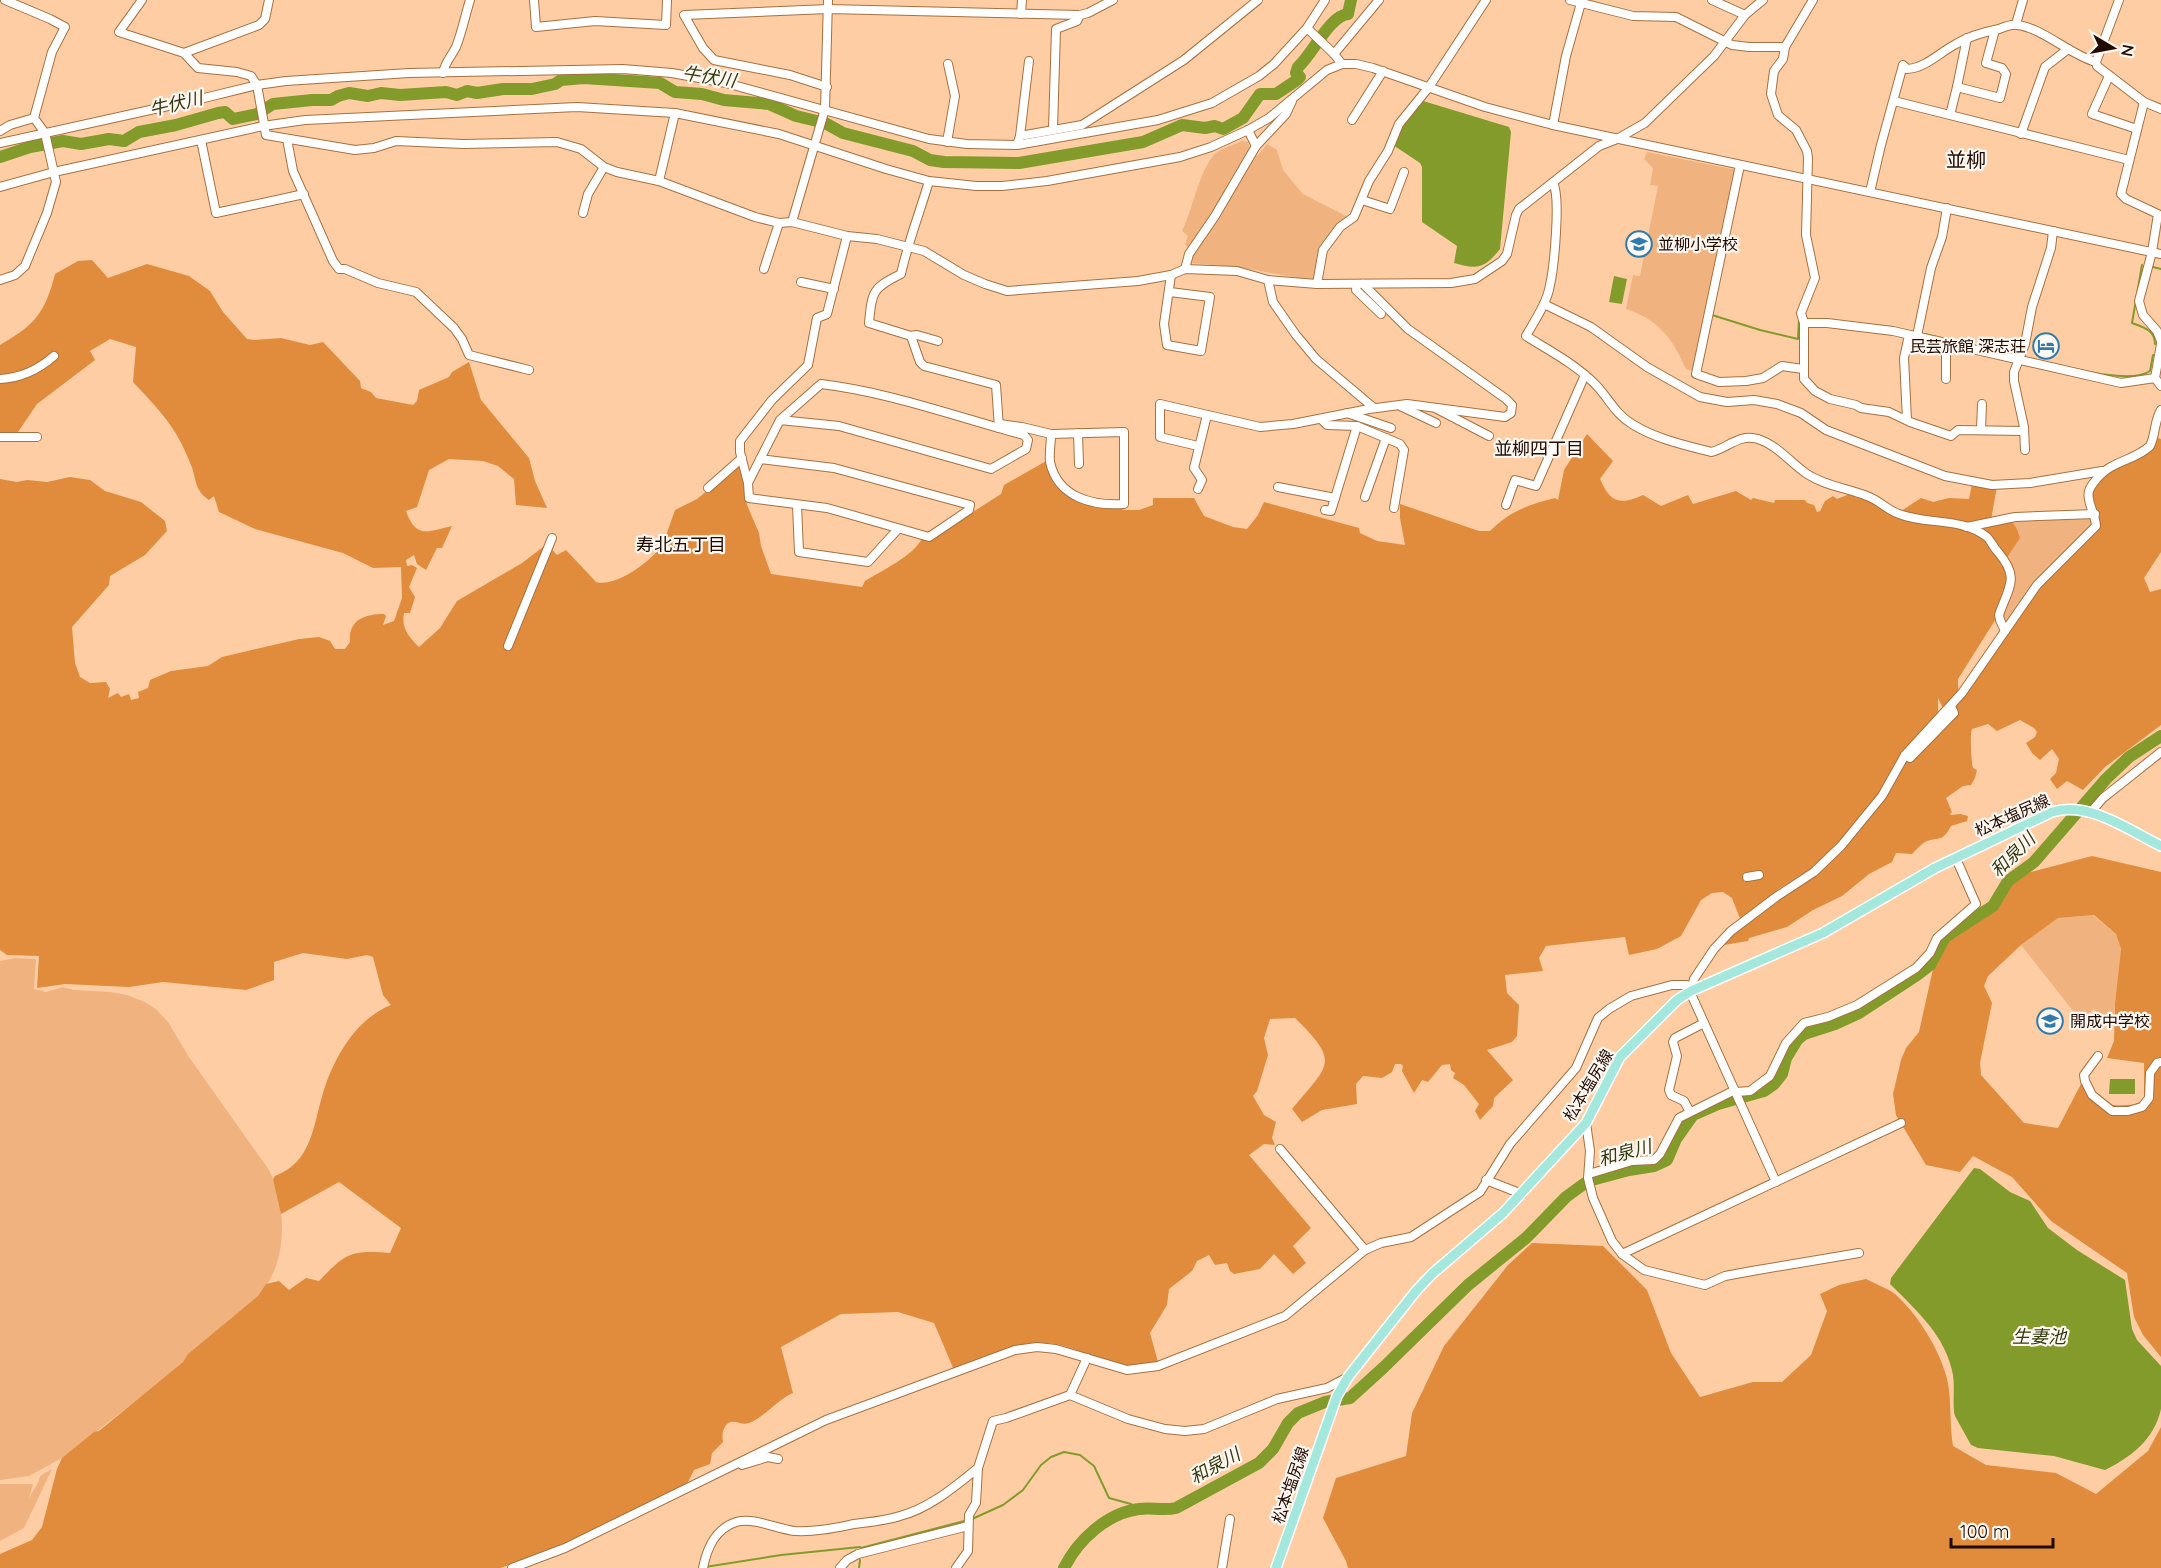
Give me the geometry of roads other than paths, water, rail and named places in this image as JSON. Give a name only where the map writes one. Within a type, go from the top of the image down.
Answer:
[{"type":"main road","name":"松本塩尻線","points":[[1276,1568],[1337,1396],[1348,1377],[1416,1291],[1432,1274],[1503,1213],[1586,1123],[1620,1057],[1677,1000],[1691,991],[1823,933],[1935,868],[2052,812],[2073,808],[2087,811],[2161,846]]},
{"type":"street","points":[[5,0],[65,27],[52,52],[34,118]]},
{"type":"street","points":[[142,0],[119,32],[184,53],[198,68],[237,72],[251,76],[257,88],[266,135],[355,150],[374,148],[396,141],[464,144],[557,142],[581,149],[604,167],[640,179],[659,181],[755,217],[778,223],[792,222],[847,236],[877,239],[924,250],[984,284],[1007,291],[1138,280],[1172,275],[1185,269],[1237,271],[1268,280],[1317,284],[1451,283],[1475,279],[1502,261],[1507,254],[1519,208],[1599,146],[1645,123],[1714,56],[1745,15],[1763,0]]},
{"type":"street","points":[[184,53],[259,25],[265,19],[269,0]]},
{"type":"street","points":[[534,0],[536,27],[595,21],[666,25],[667,0]]},
{"type":"street","points":[[792,222],[825,110],[828,0]]},
{"type":"street","points":[[1021,14],[1022,0]]},
{"type":"street","points":[[827,87],[790,75],[714,60],[703,48],[684,15],[828,9],[1080,15],[1088,14],[1113,0]]},
{"type":"street","points":[[1020,136],[1082,125],[1184,60],[1257,0]]},
{"type":"street","points":[[0,143],[257,88],[350,76],[562,69],[650,71],[726,82],[946,142],[1017,144],[1158,120],[1212,103],[1259,76],[1274,64],[1308,29],[1325,0]]},
{"type":"street","points":[[1333,52],[1379,0]]},
{"type":"street","points":[[1317,284],[1323,250],[1340,227],[1354,217],[1369,181],[1388,151],[1399,124],[1429,87],[1486,0]]},
{"type":"street","points":[[1570,0],[1633,16],[1676,17],[1732,45],[1785,47]]},
{"type":"street","points":[[1713,0],[1745,15]]},
{"type":"street","points":[[1813,0],[1785,47],[1783,59],[1774,71],[1772,94],[1778,115],[1796,130],[1807,151],[1806,235],[1815,278],[1801,313],[1804,323],[1804,379],[1815,391],[1830,399],[1861,408],[1889,412],[1952,436],[1958,430],[2024,431]]},
{"type":"street","points":[[2016,24],[2023,0]]},
{"type":"street","points":[[2119,0],[2096,62],[2097,66],[2144,102],[2161,110]]},
{"type":"street","points":[[443,73],[446,61],[454,51],[462,31],[468,1]]},
{"type":"street","points":[[1553,125],[1566,56],[1581,3]]},
{"type":"street","points":[[1053,129],[1056,29],[1077,21],[1080,15]]},
{"type":"street","points":[[1870,192],[1903,65],[1907,69],[1923,65],[1967,38],[2016,24],[2032,30],[2087,60],[2096,62]]},
{"type":"street","points":[[1308,29],[1333,52],[1342,64]]},
{"type":"street","points":[[1957,87],[2000,98],[2006,74],[2002,68],[1986,63],[1995,30]]},
{"type":"street","points":[[1950,115],[1967,38]]},
{"type":"street","points":[[2021,134],[2045,67],[2068,49]]},
{"type":"street","points":[[1017,144],[1020,136],[1029,61]]},
{"type":"street","points":[[946,142],[955,96],[948,64]]},
{"type":"street","points":[[0,186],[53,169],[201,140],[263,123],[360,116],[577,107],[675,113],[733,124],[815,143],[886,169],[929,181],[976,186],[1047,181],[1180,157],[1211,147],[1269,118],[1327,70],[1342,64],[1356,64],[1383,71],[1485,107],[1553,125],[2161,254]]},
{"type":"street","points":[[1352,120],[1383,71]]},
{"type":"street","points":[[2109,76],[2092,114],[2137,129]]},
{"type":"street","points":[[1185,269],[1189,254],[1215,216],[1256,146],[1286,114],[1293,99]]},
{"type":"street","points":[[1894,101],[2129,160]]},
{"type":"street","points":[[2144,102],[2121,194],[2126,200],[2158,213],[2152,252],[2139,301],[2144,315],[2157,331],[2161,342],[2155,378],[2161,386]]},
{"type":"street","points":[[659,181],[675,113]]},
{"type":"street","points":[[0,131],[10,125],[34,118]]},
{"type":"street","points":[[0,280],[15,275],[25,266],[32,253],[56,182],[45,133],[34,118]]},
{"type":"street","points":[[1248,130],[1256,146]]},
{"type":"street","points":[[287,139],[293,171],[333,261],[339,269],[345,269],[378,283],[416,292],[454,328],[469,355],[529,370]]},
{"type":"street","points":[[201,140],[216,213],[304,194]]},
{"type":"street","points":[[1740,165],[1696,374],[1719,382],[1737,382],[1763,378],[1782,366],[1803,369]]},
{"type":"street","points":[[583,213],[588,194],[604,167]]},
{"type":"street","points":[[1362,200],[1390,209],[1404,172]]},
{"type":"street","points":[[929,181],[916,225],[907,245],[901,274],[881,284],[872,297],[869,323],[911,336],[916,335],[938,341]]},
{"type":"street","points":[[1553,183],[1557,193],[1550,286],[1544,304],[1527,336],[1597,385],[1615,410],[1631,424],[1656,436],[1711,452],[1739,439],[1758,439],[1770,445],[1815,478],[1870,496],[1896,513],[1916,520],[1967,527],[1987,537],[2011,570],[2012,577],[1999,615],[2006,631]]},
{"type":"street","points":[[1906,420],[1904,358],[1913,335],[1930,268],[1942,237],[1947,208]]},
{"type":"street","points":[[764,269],[778,223]]},
{"type":"street","points":[[2025,450],[2014,372],[2025,344],[2032,307],[2051,248],[2053,231]]},
{"type":"street","points":[[760,459],[834,468],[970,505],[969,510],[929,537],[827,508],[749,498],[740,441],[772,400],[808,365],[817,318],[827,314],[847,236]]},
{"type":"street","points":[[1170,292],[1210,297],[1201,351],[1167,345],[1164,324],[1172,275]]},
{"type":"street","points":[[1268,280],[1273,302],[1296,335],[1316,358],[1374,408]]},
{"type":"street","points":[[801,282],[834,289]]},
{"type":"street","points":[[1360,284],[1356,290],[1381,314]]},
{"type":"street","points":[[1198,446],[1160,437],[1160,404],[1260,427],[1277,427],[1374,408],[1407,404],[1505,417],[1511,413],[1512,405],[1408,329],[1360,284]]},
{"type":"street","points":[[1544,304],[1591,327],[1647,367],[1700,397],[1728,402],[1754,400],[1777,404],[1801,413],[1826,430],[1945,476],[1992,485],[2030,483],[2102,471],[2150,446],[2155,436],[2156,418],[2161,410]]},
{"type":"street","points":[[1804,323],[1881,328],[2121,383],[2155,378]]},
{"type":"street","points":[[911,336],[920,362],[924,366],[996,385],[999,426]]},
{"type":"street","points":[[1946,342],[1946,379]]},
{"type":"street","points":[[0,379],[13,378],[40,368],[54,356]]},
{"type":"street","points":[[1506,505],[1515,480],[1536,486],[1585,375]]},
{"type":"street","points":[[748,483],[780,420],[820,384],[847,387],[999,426],[1024,435],[1028,440],[1026,448],[991,469],[838,426],[780,420]]},
{"type":"street","points":[[1398,405],[1436,423]]},
{"type":"street","points":[[1433,406],[1489,436]]},
{"type":"street","points":[[1981,430],[1983,408]]},
{"type":"street","points":[[1347,413],[1391,428]]},
{"type":"street","points":[[1198,489],[1202,480],[1194,468],[1207,415]]},
{"type":"street","points":[[1321,418],[1327,425],[1357,426],[1400,444],[1404,450],[1395,508]]},
{"type":"street","points":[[999,426],[1022,427],[1051,434],[1124,432],[1124,504],[1108,505],[1093,502],[1069,493],[1059,484],[1050,462],[1051,434]]},
{"type":"street","points":[[1325,510],[1331,511],[1357,426]]},
{"type":"street","points":[[1078,433],[1079,464]]},
{"type":"street","points":[[0,437],[37,437]]},
{"type":"street","points":[[1365,497],[1386,438]]},
{"type":"street","points":[[708,488],[741,458]]},
{"type":"street","points":[[1691,991],[1694,980],[1714,949],[1731,931],[1814,872],[1841,846],[1882,796],[1905,755],[1951,706],[2037,585],[2096,526],[2095,514],[2089,499],[2089,488],[2102,471]]},
{"type":"street","points":[[1278,487],[1335,498]]},
{"type":"street","points":[[797,505],[799,552],[868,562],[898,529]]},
{"type":"street","points":[[1967,527],[2015,517],[2095,514]]},
{"type":"street","points":[[508,646],[552,538]]},
{"type":"street","points":[[2087,811],[2161,752]]},
{"type":"street","points":[[1588,1176],[1632,1161],[1654,1160],[1660,1154],[1679,1118],[1735,1091],[1750,1091],[1770,1076],[1786,1042],[1804,1023],[1828,1017],[1857,1005],[1916,968],[1930,954],[1937,938],[1976,903],[1958,862]]},
{"type":"street","points":[[1747,877],[1759,875]]},
{"type":"street","points":[[512,1568],[565,1548],[826,1420],[1015,1350],[1037,1347],[1056,1349],[1127,1370],[1158,1366],[1285,1316],[1365,1250],[1381,1243],[1411,1237],[1480,1192],[1510,1144],[1576,1068],[1598,1018],[1630,996],[1680,984],[1687,985],[1776,1182]]},
{"type":"street","points":[[1690,1112],[1684,1101],[1671,1095],[1669,1090],[1677,1056],[1673,1042],[1675,1038],[1704,1023]]},
{"type":"street","points":[[2098,1056],[2084,1075],[2085,1081],[2092,1095],[2112,1111],[2128,1111],[2142,1107],[2149,1098],[2150,1073],[2157,1063],[2161,1062]]},
{"type":"street","points":[[1586,1123],[1590,1151],[1588,1176],[1593,1197],[1612,1241],[1622,1254],[1644,1270],[1705,1285],[1725,1276],[1743,1272],[1859,1253]]},
{"type":"street","points":[[1622,1254],[1901,1124]]},
{"type":"street","points":[[1280,1149],[1365,1250]]},
{"type":"street","points":[[1486,1180],[1522,1194]]},
{"type":"street","points":[[1070,1395],[1087,1358]]},
{"type":"street","points":[[956,1568],[968,1551],[969,1515],[976,1503],[978,1468],[993,1421],[1070,1395],[1128,1419],[1165,1429],[1185,1431],[1204,1429],[1276,1399],[1327,1388],[1348,1377]]},
{"type":"street","points":[[735,1464],[742,1466],[773,1457],[778,1459]]},
{"type":"street","points":[[703,1568],[705,1557],[716,1535],[722,1528],[737,1522],[748,1521],[793,1530],[817,1531],[900,1516],[938,1499],[978,1468]]},
{"type":"street","points":[[1222,1568],[1232,1524]]},
{"type":"street","points":[[840,1568],[847,1560],[858,1554],[968,1526]]},
{"type":"water","points":[[1420,100],[1509,127],[1511,132],[1500,249],[1490,260],[1480,266],[1454,263],[1457,246],[1422,222],[1422,167],[1420,163],[1393,145],[1401,125]]},
{"type":"water","points":[[1614,276],[1627,279],[1622,304],[1609,302]]},
{"type":"water","points":[[2110,1079],[2135,1079],[2135,1094],[2109,1094]]},
{"type":"water","name":"生妻池","points":[[1974,1168],[1980,1169],[2010,1192],[2030,1201],[2048,1228],[2077,1250],[2125,1280],[2132,1329],[2137,1340],[2161,1366],[2161,1409],[2153,1430],[2140,1446],[2105,1470],[2054,1456],[1978,1448],[1971,1445],[1955,1416],[1953,1375],[1944,1348],[1929,1325],[1890,1284],[1891,1278]]},
{"type":"waterway","name":"牛伏川","points":[[0,157],[30,147],[63,141],[81,144],[109,139],[124,141],[139,132],[176,125],[218,113],[225,112],[233,119],[257,114],[273,104],[331,100],[349,93],[368,96],[381,93],[400,95],[446,92],[457,95],[467,91],[477,93],[503,89],[532,89],[555,84],[561,80],[584,78],[660,83],[675,92],[769,104],[796,116],[825,123],[843,133],[913,151],[930,160],[1019,163],[1143,142],[1182,125],[1205,128],[1215,126],[1223,129],[1243,118],[1260,94],[1276,94],[1300,77],[1296,73],[1298,67],[1334,21],[1348,14],[1351,0]]},
{"type":"waterway","points":[[2142,265],[2132,323],[2151,332],[2155,344]]},
{"type":"waterway","points":[[2153,267],[2161,269]]},
{"type":"waterway","points":[[1712,315],[1798,339],[1799,319]]},
{"type":"waterway","points":[[1808,319],[1820,319]]},
{"type":"waterway","points":[[1862,324],[1883,326]]},
{"type":"waterway","points":[[1925,334],[2015,355]]},
{"type":"waterway","points":[[2031,359],[2092,372],[2126,376],[2140,375],[2150,371],[2153,355]]},
{"type":"waterway","name":"和泉川","points":[[1064,1568],[1085,1538],[1105,1522],[1139,1509],[1176,1508],[1259,1463],[1273,1449],[1288,1423],[1298,1413],[1325,1402],[1350,1398],[1468,1285],[1526,1238],[1566,1197],[1588,1181],[1654,1166],[1667,1160],[1676,1139],[1693,1115],[1718,1104],[1764,1091],[1774,1084],[1782,1074],[1786,1058],[1797,1040],[1804,1034],[1859,1013],[1930,965],[1945,937],[1993,906],[2008,881],[2034,862],[2106,779],[2129,757],[2161,736]]},
{"type":"waterway","points":[[861,1548],[972,1519],[1003,1505],[1023,1490],[1041,1465],[1051,1457],[1064,1452],[1080,1455],[1094,1466],[1109,1498],[1140,1509]]},
{"type":"waterway","points":[[705,1567],[781,1555],[860,1547]]},
{"type":"waterway","points":[[859,1568],[860,1560]]},
{"type":"place","name":"並柳小学校","points":[[1639,244]]},
{"type":"place","name":"民芸旅館 深志荘","points":[[2046,346]]},
{"type":"place","name":"開成中学校","points":[[2050,1021]]},
{"type":"district","name":"並柳","points":[[1966,160]]},
{"type":"district","name":"並柳四丁目","points":[[1539,449]]},
{"type":"district","name":"寿北五丁目","points":[[681,545]]}]
